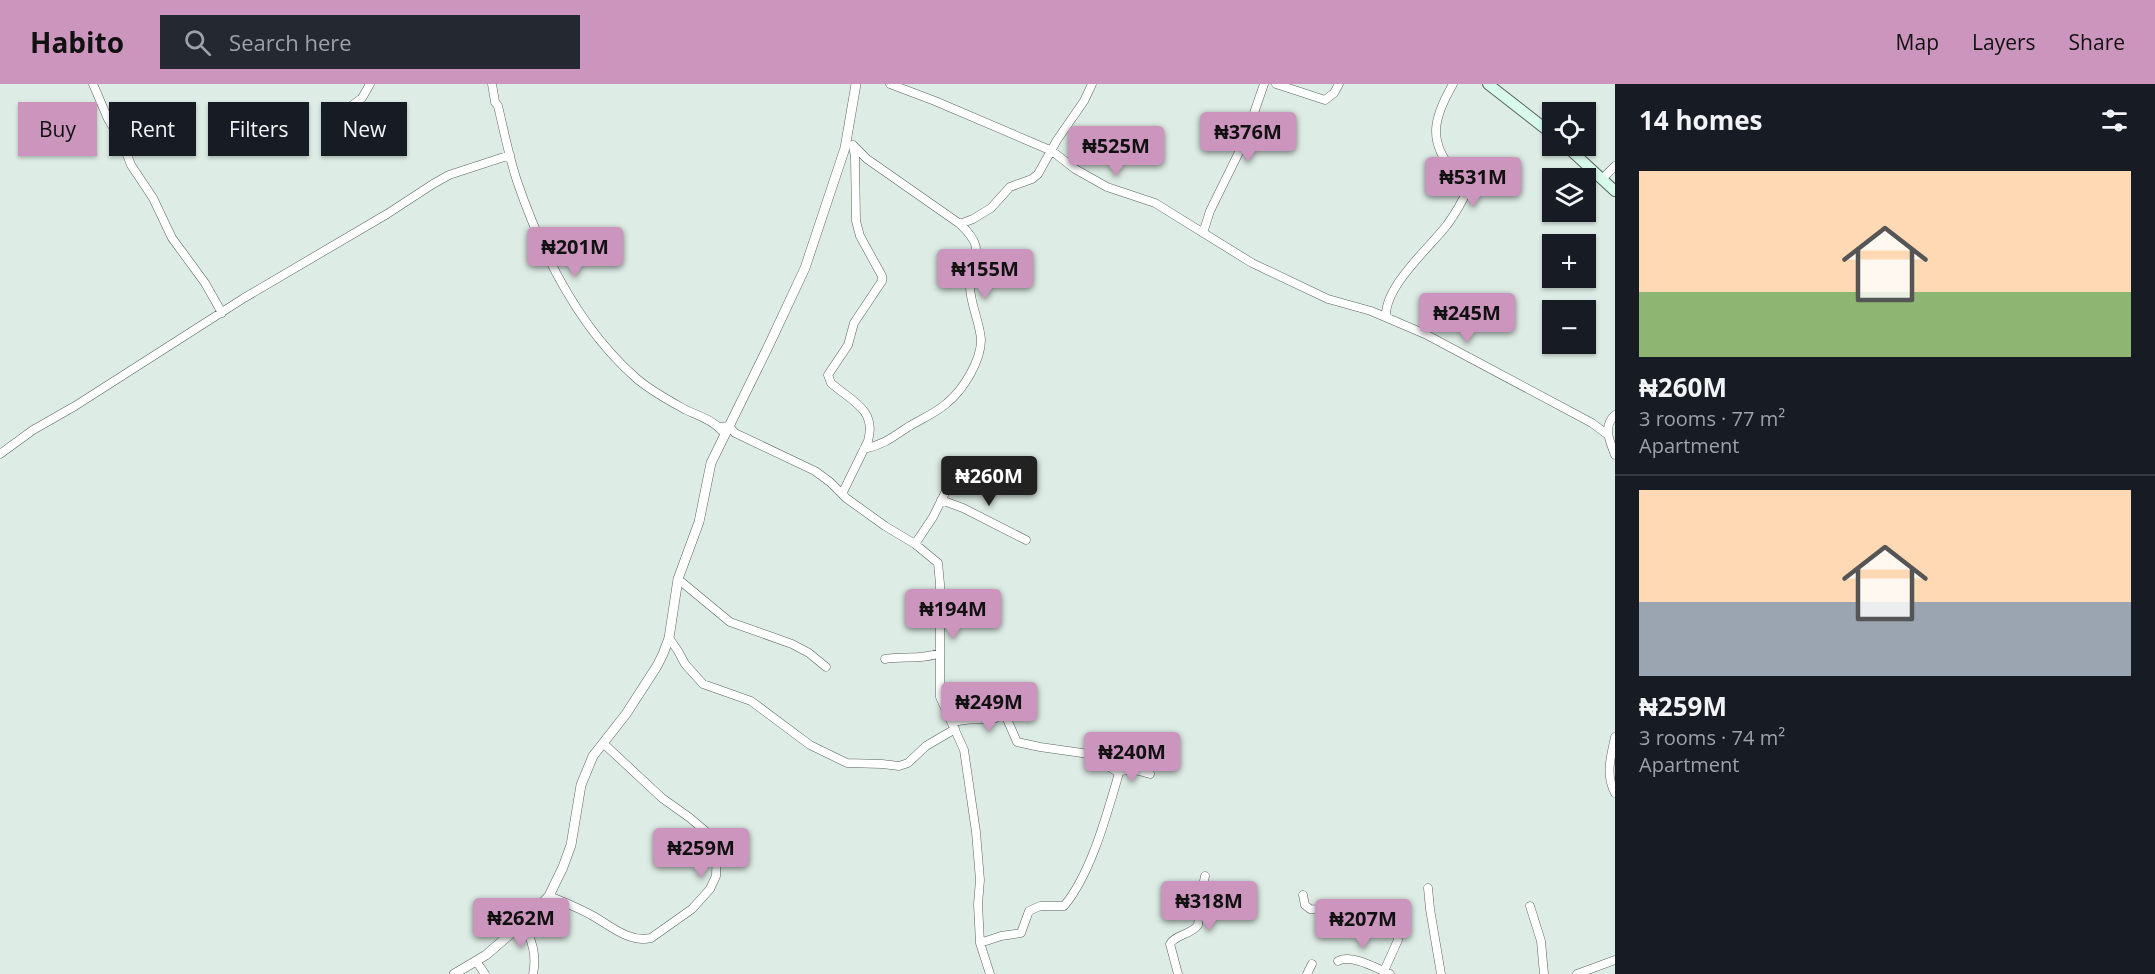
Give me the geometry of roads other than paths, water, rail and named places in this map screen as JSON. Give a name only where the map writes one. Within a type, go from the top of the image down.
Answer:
[{"type":"main road","points":[[1488,84],[1542,126]]},
{"type":"main road","points":[[1578,156],[1615,191]]},
{"type":"street","points":[[93,84],[131,165],[153,198],[172,238],[205,283],[222,313]]},
{"type":"street","points":[[357,102],[362,98],[370,84]]},
{"type":"street","points":[[492,84],[510,155],[528,210],[554,268],[592,332],[616,360],[657,394],[724,430],[815,471],[885,526],[936,559],[940,567],[940,697],[963,750],[976,831],[980,880],[978,904],[980,943],[990,974]]},
{"type":"street","points":[[454,974],[476,961],[523,923],[549,896],[571,845],[578,801],[584,777],[593,756],[626,714],[657,666],[669,638],[678,579],[699,522],[711,463],[724,430],[769,345],[805,268],[845,148],[856,84]]},
{"type":"street","points":[[890,84],[1052,152],[1075,169],[1107,187],[1155,203],[1252,263],[1328,299],[1386,317],[1425,334],[1592,423],[1608,435]]},
{"type":"street","points":[[960,224],[991,208],[1010,187],[1032,179],[1038,174],[1084,101],[1092,84]]},
{"type":"street","points":[[1203,233],[1210,211],[1244,142],[1263,84]]},
{"type":"street","points":[[1276,84],[1326,100],[1339,84]]},
{"type":"street","points":[[1386,317],[1385,308],[1390,297],[1406,273],[1456,212],[1467,189],[1465,182],[1454,173],[1443,158],[1435,134],[1439,109],[1453,84]]},
{"type":"street","points":[[842,494],[864,449],[870,433],[870,421],[866,412],[831,382],[828,375],[848,345],[854,323],[882,281],[879,268],[860,236],[856,221],[855,156],[848,131]]},
{"type":"street","points":[[853,145],[867,159],[960,224],[973,236],[977,246],[970,287],[981,340],[979,357],[969,377],[948,403],[894,438],[875,447],[864,449]]},
{"type":"street","points":[[0,454],[33,430],[320,252],[449,176],[510,155]]},
{"type":"street","points":[[1603,178],[1615,166]]},
{"type":"street","points":[[1592,423],[1612,417],[1608,435],[1615,455]]},
{"type":"street","points":[[915,544],[956,471]]},
{"type":"street","points":[[941,500],[963,508],[1026,540]]},
{"type":"street","points":[[678,579],[730,622],[792,644],[809,652],[826,667]]},
{"type":"street","points":[[669,638],[685,664],[703,684],[751,700],[810,745],[847,763],[899,766],[908,763],[926,746],[954,726],[958,720],[976,721],[996,718],[1002,710],[1017,742],[1089,754],[1117,771],[1135,770],[1150,774]]},
{"type":"street","points":[[885,659],[929,657],[940,653]]},
{"type":"street","points":[[1615,737],[1609,772],[1610,783],[1615,793]]},
{"type":"street","points":[[549,896],[572,905],[630,937],[645,939],[651,938],[692,909],[713,884],[716,876],[717,849],[710,835],[662,798],[603,742]]},
{"type":"street","points":[[980,943],[1000,936],[1021,933],[1029,911],[1040,906],[1064,906],[1073,895],[1107,814],[1119,773],[1117,771]]},
{"type":"street","points":[[1178,974],[1170,945],[1173,939],[1189,933],[1198,925],[1205,876]]},
{"type":"street","points":[[1428,888],[1441,974]]},
{"type":"street","points":[[1303,895],[1305,905],[1310,909],[1348,913],[1376,921],[1396,931],[1398,940],[1387,973],[1370,965],[1345,958],[1338,961]]},
{"type":"street","points":[[1530,906],[1541,941],[1544,974]]},
{"type":"street","points":[[523,923],[534,947],[533,974]]},
{"type":"street","points":[[1577,974],[1615,960]]},
{"type":"street","points":[[476,961],[485,974]]},
{"type":"street","points":[[1306,974],[1312,964]]}]
